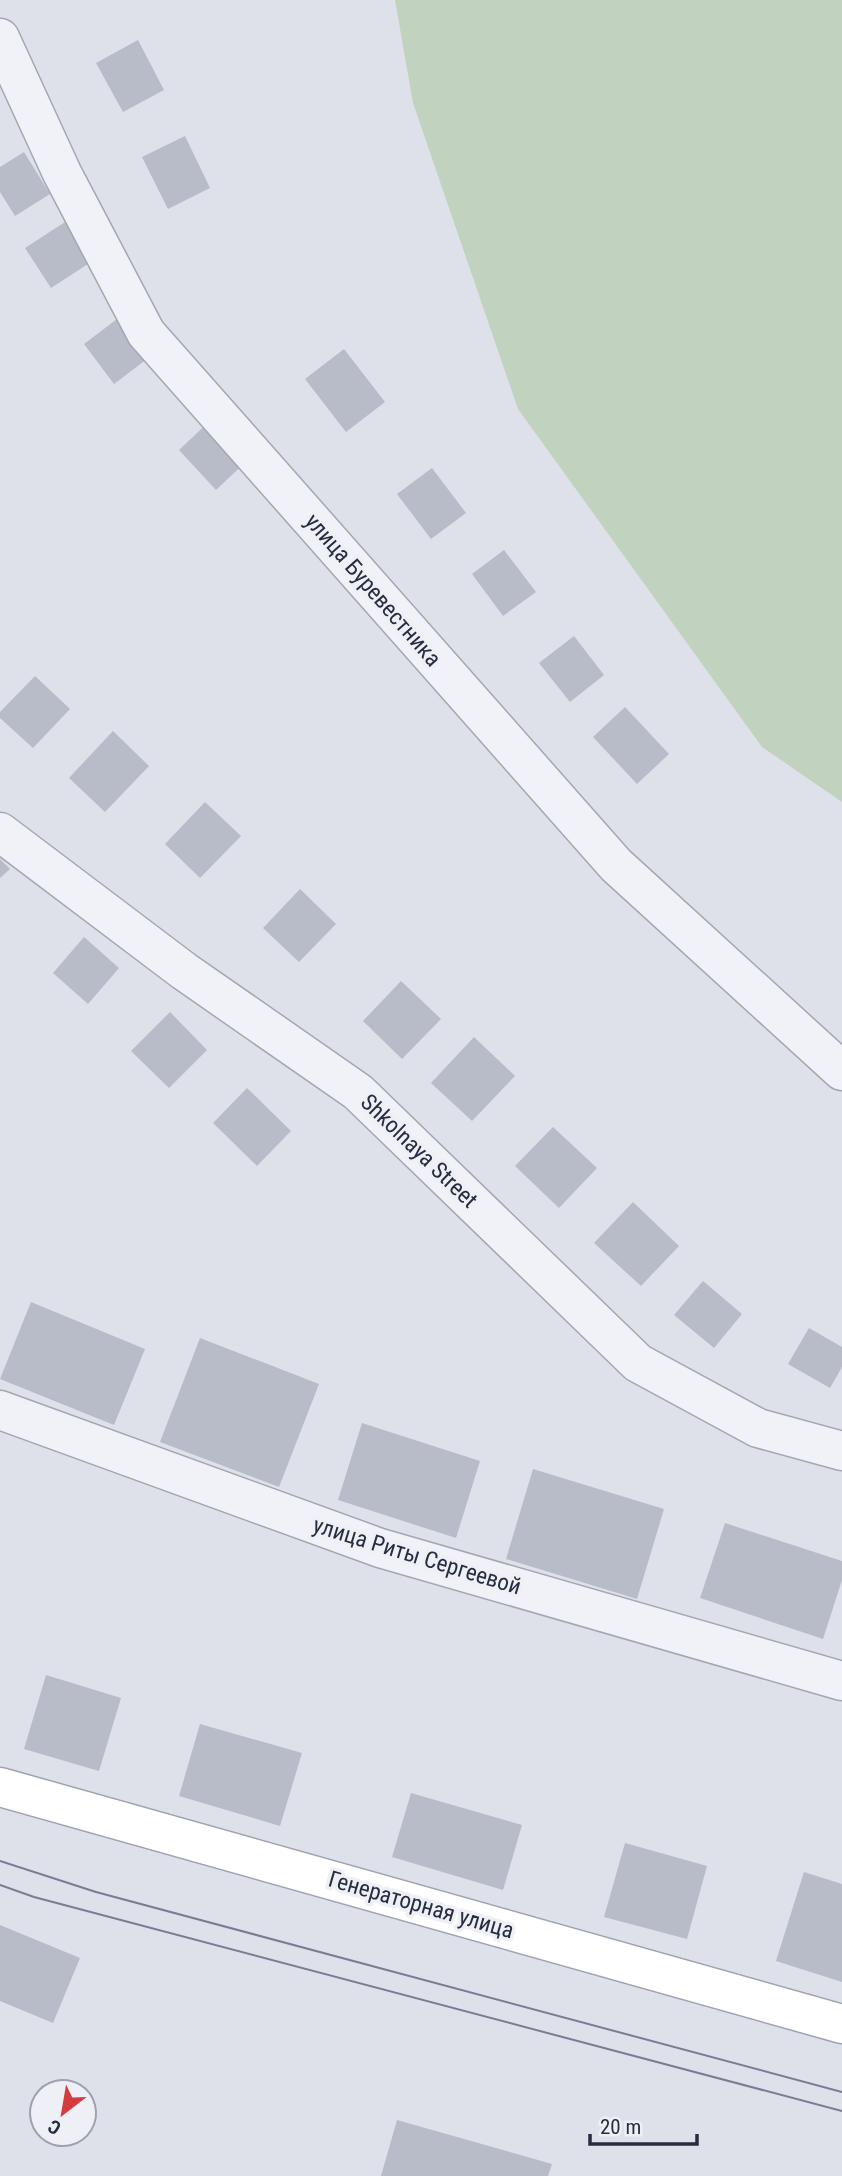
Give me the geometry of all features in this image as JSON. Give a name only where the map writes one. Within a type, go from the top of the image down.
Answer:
[{"type":"main road","name":"Генераторная улица","points":[[0,1787],[842,2024]]},
{"type":"street","name":"улица Буревестника","points":[[0,38],[62,173],[146,334],[616,865],[842,1071]]},
{"type":"street","name":"Shkolnaya Street","points":[[0,832],[184,971],[358,1092],[638,1363],[758,1428],[842,1451]]},
{"type":"street","name":"улица Риты Сергеевой","points":[[0,1410],[380,1548],[842,1681]]},
{"type":"green space","points":[[395,0],[842,0],[842,802],[762,747],[518,409],[413,103]]},
{"type":"building","points":[[138,40],[164,90],[123,112],[96,63]]},
{"type":"building","points":[[185,136],[210,188],[168,209],[142,157]]},
{"type":"building","points":[[24,152],[50,194],[15,216],[0,192],[0,167]]},
{"type":"building","points":[[65,222],[91,262],[51,288],[25,248]]},
{"type":"building","points":[[121,316],[151,356],[114,384],[84,344]]},
{"type":"building","points":[[344,349],[385,402],[346,432],[305,379]]},
{"type":"building","points":[[214,417],[252,456],[216,490],[179,450]]},
{"type":"building","points":[[432,468],[466,513],[431,539],[397,494]]},
{"type":"building","points":[[504,550],[536,592],[503,616],[472,574]]},
{"type":"building","points":[[574,636],[604,675],[570,702],[539,663]]},
{"type":"building","points":[[35,676],[70,709],[33,748],[0,718],[0,712]]},
{"type":"building","points":[[625,707],[669,754],[637,784],[593,737]]},
{"type":"building","points":[[113,731],[149,766],[105,812],[69,778]]},
{"type":"building","points":[[205,802],[241,836],[200,878],[165,844]]},
{"type":"building","points":[[0,859],[10,869],[0,878]]},
{"type":"building","points":[[300,889],[336,924],[299,962],[263,928]]},
{"type":"building","points":[[84,937],[119,968],[88,1004],[53,973]]},
{"type":"building","points":[[401,981],[441,1019],[402,1059],[363,1021]]},
{"type":"building","points":[[170,1012],[207,1050],[169,1088],[131,1051]]},
{"type":"building","points":[[474,1037],[515,1076],[472,1121],[431,1083]]},
{"type":"building","points":[[247,1088],[291,1131],[257,1166],[213,1123]]},
{"type":"building","points":[[553,1127],[597,1168],[559,1208],[515,1166]]},
{"type":"building","points":[[633,1202],[679,1246],[641,1286],[594,1243]]},
{"type":"building","points":[[703,1281],[742,1314],[714,1348],[674,1315]]},
{"type":"building","points":[[31,1302],[145,1349],[114,1425],[0,1379]]},
{"type":"building","points":[[809,1328],[842,1347],[842,1367],[830,1388],[788,1364]]},
{"type":"building","points":[[200,1338],[319,1384],[279,1487],[160,1442]]},
{"type":"building","points":[[362,1423],[480,1461],[456,1538],[338,1500]]},
{"type":"building","points":[[533,1469],[664,1509],[637,1599],[506,1559]]},
{"type":"building","points":[[725,1523],[842,1561],[842,1580],[823,1639],[700,1598]]},
{"type":"building","points":[[46,1675],[121,1698],[99,1771],[24,1749]]},
{"type":"building","points":[[200,1724],[302,1753],[280,1826],[179,1796]]},
{"type":"building","points":[[411,1793],[522,1825],[503,1890],[392,1857]]},
{"type":"building","points":[[625,1843],[707,1866],[687,1939],[604,1917]]},
{"type":"building","points":[[804,1872],[842,1884],[842,1982],[776,1961]]},
{"type":"building","points":[[0,1925],[80,1958],[53,2023],[0,2001]]},
{"type":"building","points":[[397,2120],[552,2164],[548,2176],[381,2176]]},
{"type":"tram line","points":[[0,1861],[96,1892],[842,2092]]},
{"type":"tram line","points":[[0,1885],[34,1897],[842,2111]]}]
